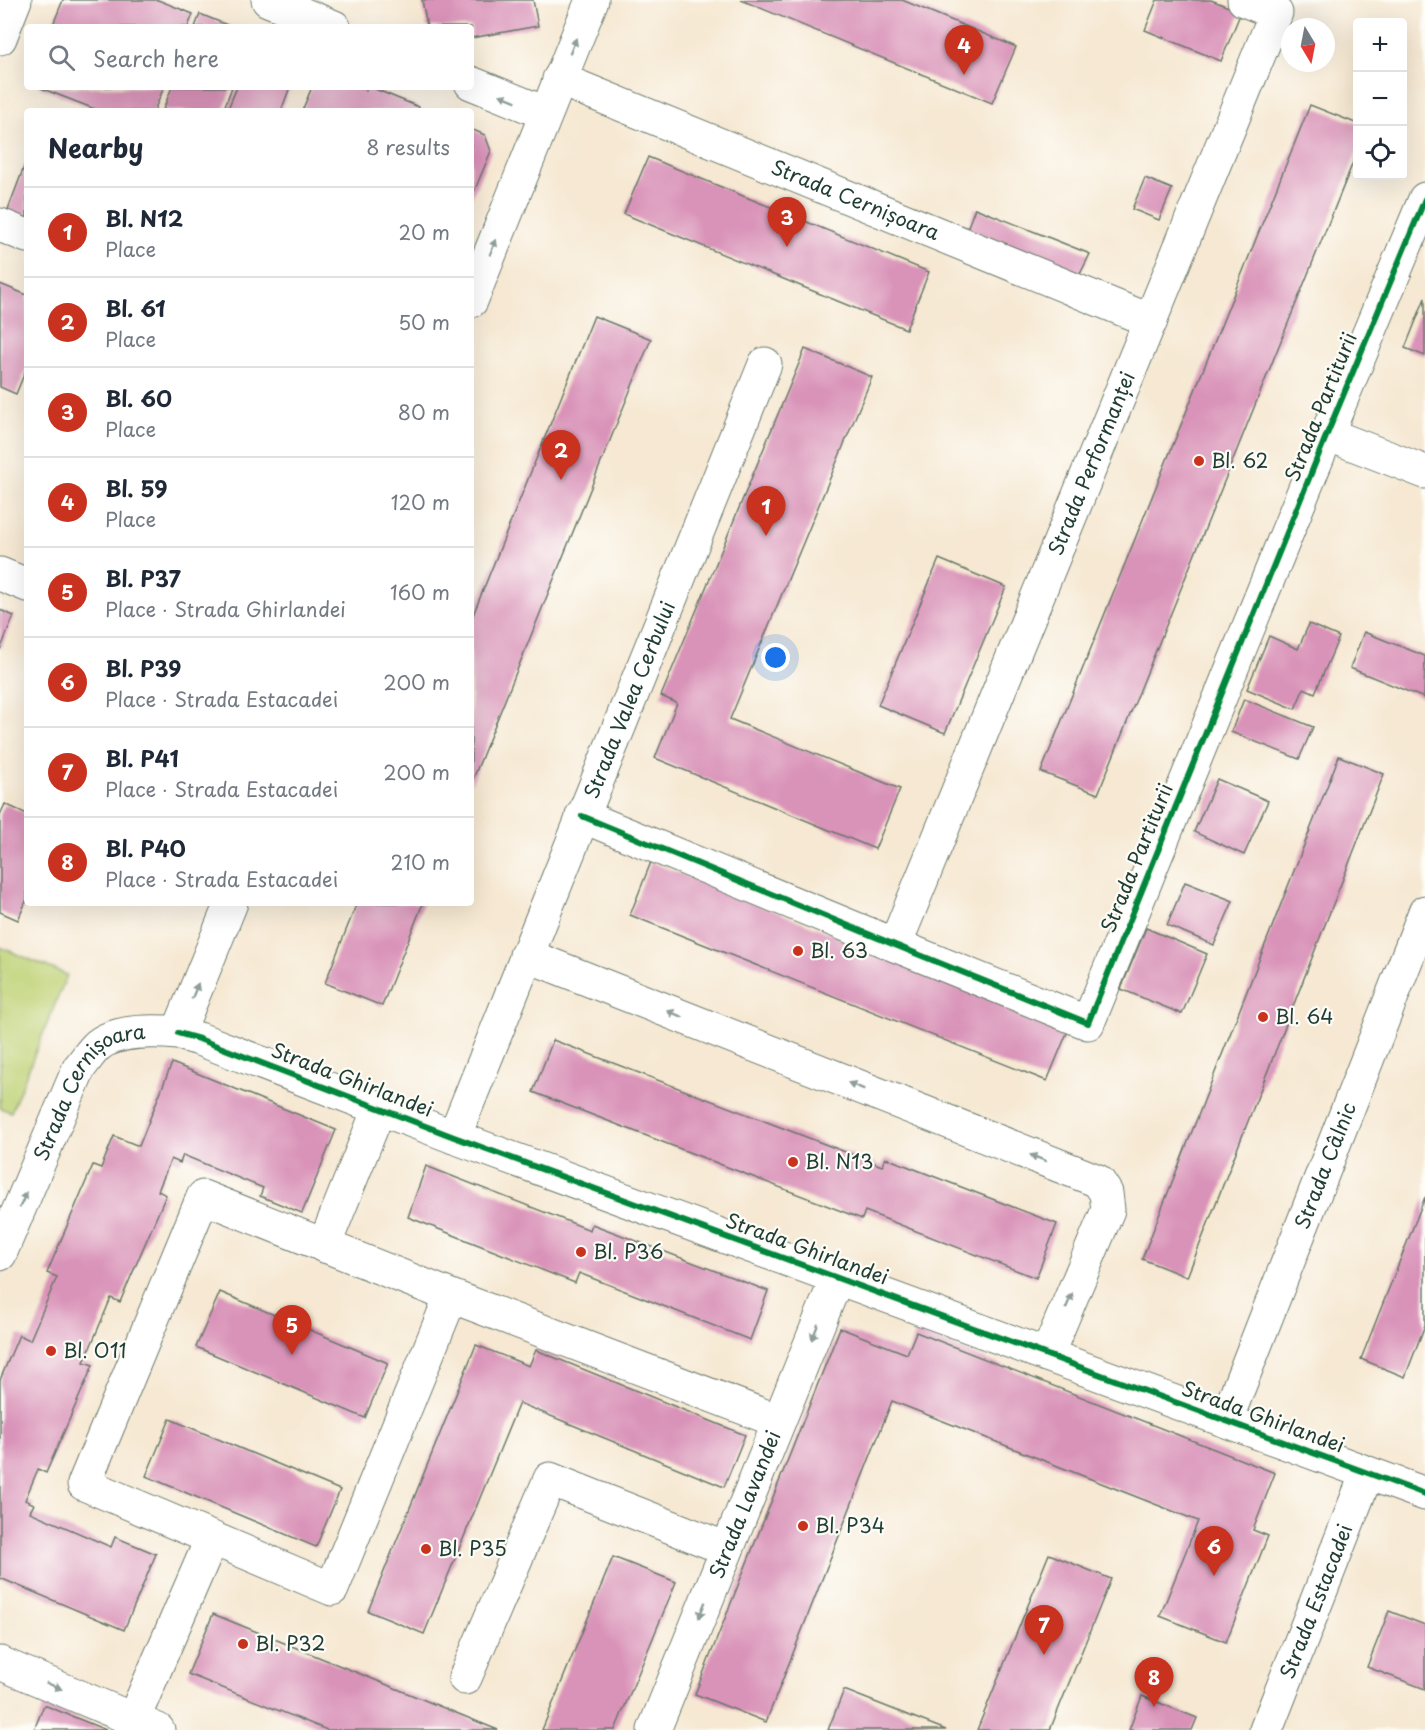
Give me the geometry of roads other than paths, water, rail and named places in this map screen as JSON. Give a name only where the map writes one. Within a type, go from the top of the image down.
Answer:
[{"type":"street","points":[[0,38],[15,0]]},
{"type":"street","points":[[268,0],[327,24]]},
{"type":"street","points":[[474,293],[592,0]]},
{"type":"street","name":"Strada Performanței","points":[[895,945],[1276,13],[1244,0]]},
{"type":"street","name":"Strada Cernișoara","points":[[559,79],[1151,321]]},
{"type":"street","points":[[474,84],[545,113]]},
{"type":"street","name":"Strada Partiturii","points":[[582,816],[1088,1023],[1425,199]]},
{"type":"street","points":[[0,225],[24,235]]},
{"type":"street","name":"Strada Valea Cerbului","points":[[454,1137],[765,364]]},
{"type":"street","points":[[1328,434],[1425,472]]},
{"type":"street","points":[[0,574],[24,584]]},
{"type":"street","name":"Strada Cernișoara","points":[[0,1254],[79,1068],[98,1045],[125,1034],[152,1031],[178,1033],[230,906]]},
{"type":"street","name":"Strada Câlnic","points":[[1226,1420],[1425,912]]},
{"type":"street","points":[[526,955],[1098,1181],[1107,1193],[1108,1210],[1047,1355]]},
{"type":"street","name":"Strada Ghirlandei","points":[[178,1033],[454,1137],[1425,1494]]},
{"type":"street","points":[[324,1246],[379,1109]]},
{"type":"street","points":[[451,1296],[332,1589],[84,1484],[202,1197],[451,1296],[778,1421]]},
{"type":"street","name":"Strada Lavandei","points":[[654,1730],[837,1278]]},
{"type":"street","name":"Strada Estacadei","points":[[1266,1730],[1367,1473]]},
{"type":"street","points":[[465,1678],[550,1479],[727,1549]]},
{"type":"street","points":[[1,1667],[145,1725],[212,1538]]},
{"type":"place","name":"Bl. 59","points":[[964,75]]},
{"type":"place","name":"Bl. 60","points":[[787,247]]},
{"type":"place","name":"Bl. 62","points":[[1199,461]]},
{"type":"place","name":"Bl. 61","points":[[561,480]]},
{"type":"place","name":"Bl. N12","points":[[766,536]]},
{"type":"place","name":"Bl. 63","points":[[798,951]]},
{"type":"place","name":"Bl. 64","points":[[1263,1017]]},
{"type":"place","name":"Bl. N13","points":[[793,1162]]},
{"type":"place","name":"Bl. P36","points":[[581,1252]]},
{"type":"place","name":"Bl. O11","points":[[51,1351]]},
{"type":"place","name":"Bl. P37","points":[[292,1355]]},
{"type":"place","name":"Bl. P34","points":[[803,1526]]},
{"type":"place","name":"Bl. P35","points":[[426,1549]]},
{"type":"place","name":"Bl. P39","points":[[1214,1576]]},
{"type":"place","name":"Bl. P32","points":[[243,1644]]},
{"type":"place","name":"Bl. P41","points":[[1044,1655]]},
{"type":"place","name":"Bl. P40","points":[[1154,1707]]}]
